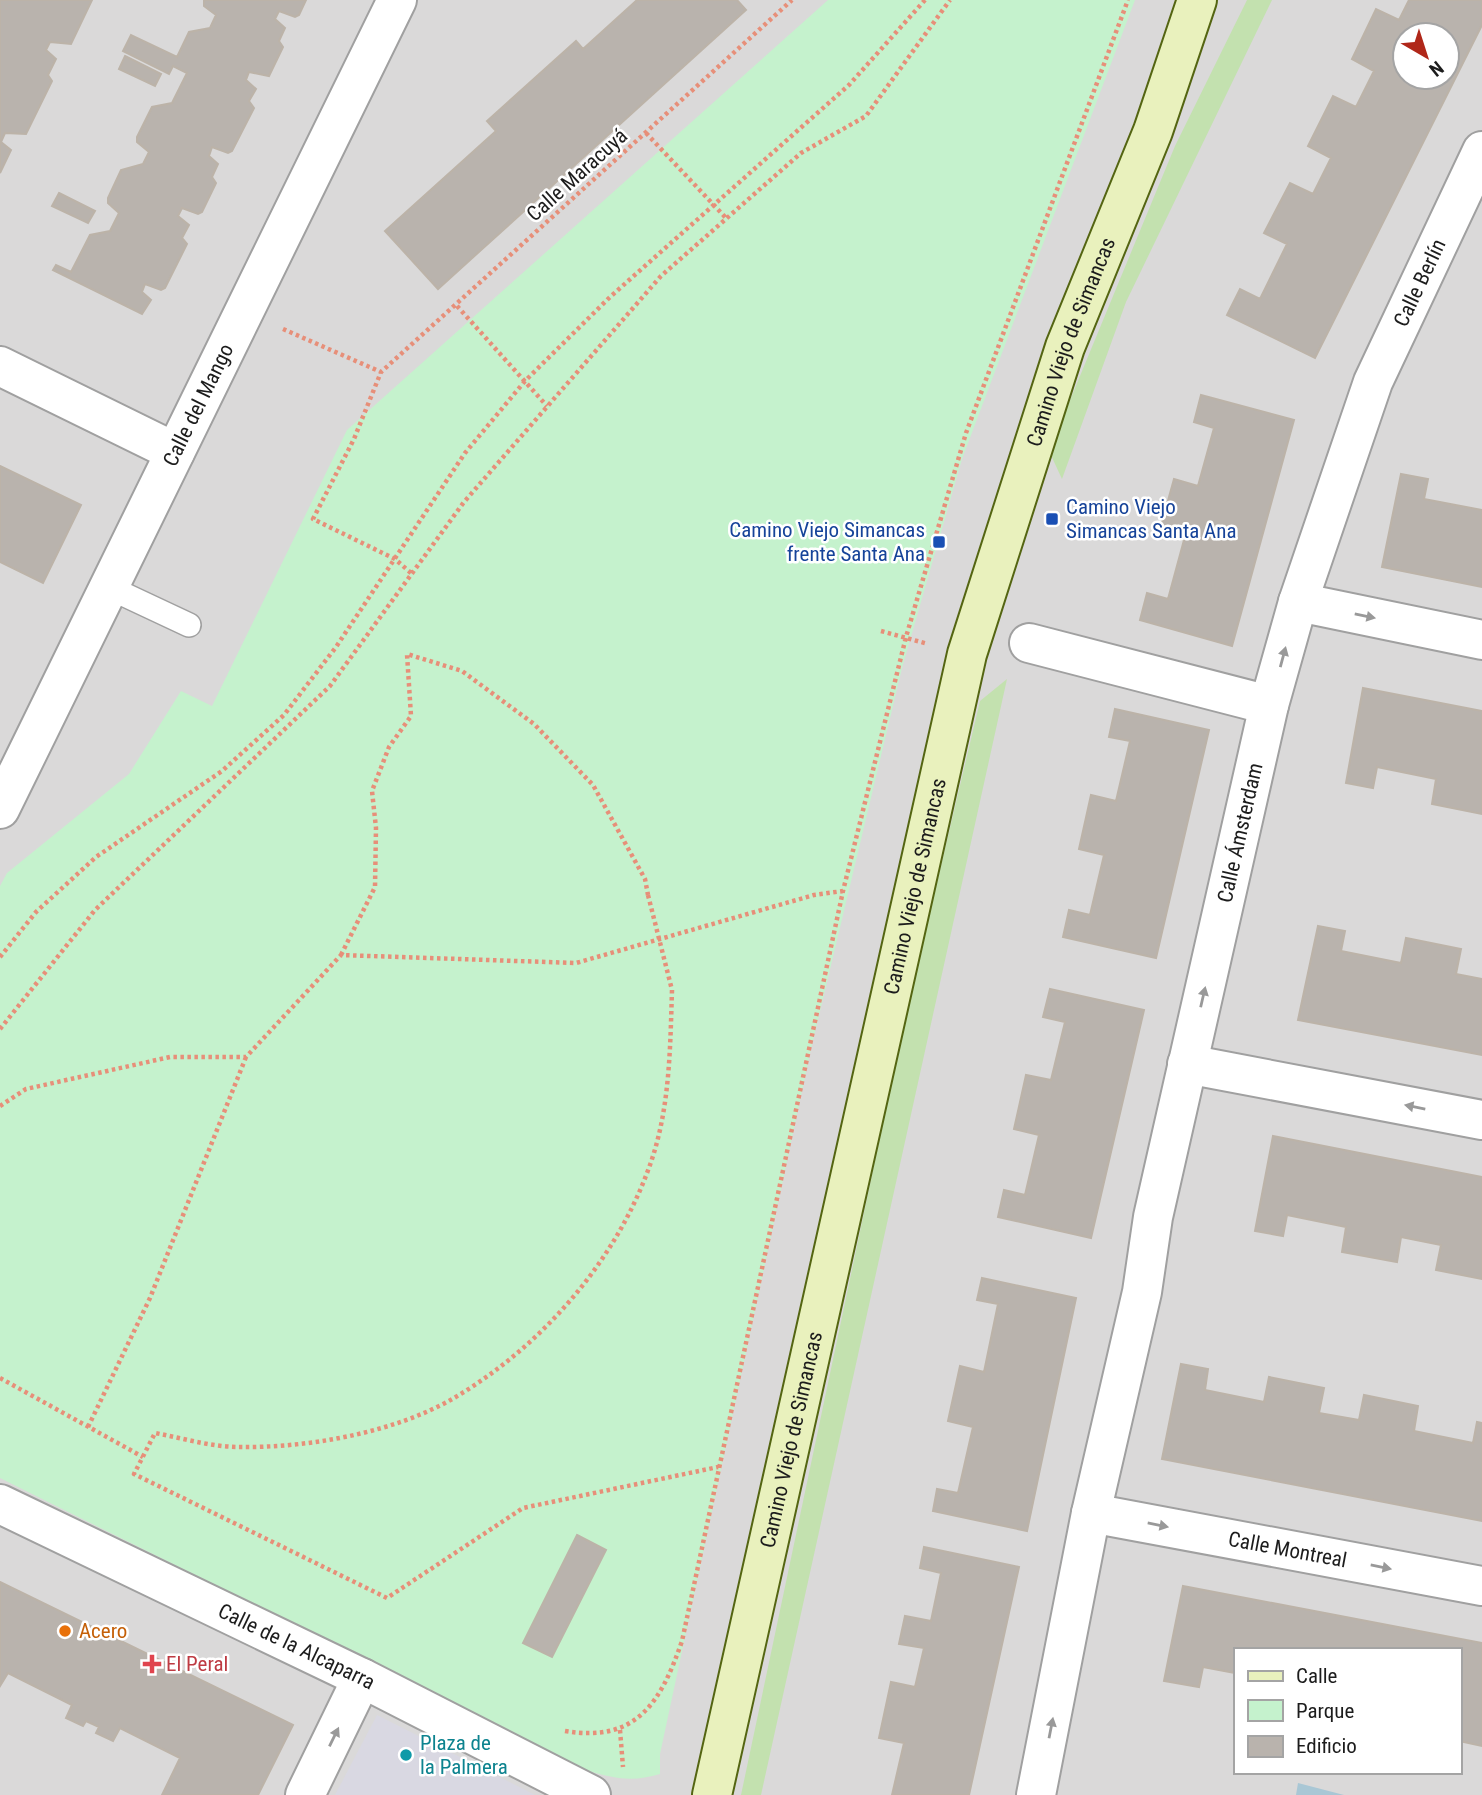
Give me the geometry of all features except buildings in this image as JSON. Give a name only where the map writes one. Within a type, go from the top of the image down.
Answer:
[{"type":"main road","name":"Camino Viejo de Simancas","points":[[712,1795],[967,654],[1065,347],[1153,131],[1197,0]]},
{"type":"street","name":"Calle del Mango","points":[[0,809],[397,0]]},
{"type":"street","name":"Calle Berlín","points":[[1373,382],[1477,172]]},
{"type":"street","points":[[0,366],[175,452]]},
{"type":"street","name":"Calle Ámsterdam","points":[[1091,1513],[1138,1306],[1153,1217],[1269,705],[1298,602],[1373,382]]},
{"type":"street","points":[[1298,602],[1482,640]]},
{"type":"street","points":[[1029,643],[1269,705]]},
{"type":"street","points":[[1188,1064],[1482,1119]]},
{"type":"street","name":"Calle de la Alcaparra","points":[[0,1504],[362,1678],[591,1795]]},
{"type":"street","points":[[1036,1795],[1091,1513]]},
{"type":"street","name":"Calle Montreal","points":[[1091,1513],[1482,1586]]},
{"type":"street","points":[[305,1795],[362,1678]]},
{"type":"lane","points":[[108,587],[189,625]]},
{"type":"path","name":"Calle Maracuyá","points":[[382,372],[792,0]]},
{"type":"path","points":[[0,957],[36,912],[96,857],[222,771],[284,715],[336,647],[465,453],[525,381],[610,297],[849,85],[925,0]]},
{"type":"path","points":[[0,1029],[95,910],[330,685],[464,502],[661,276],[801,152],[866,116],[950,0]]},
{"type":"path","points":[[620,1730],[646,1711],[668,1681],[682,1641],[843,891],[906,638],[967,433],[1128,0]]},
{"type":"path","points":[[646,134],[726,218]]},
{"type":"path","points":[[457,306],[547,405]]},
{"type":"path","points":[[279,327],[382,372],[354,439],[313,519],[395,559],[411,573]]},
{"type":"path","points":[[881,631],[936,646]]},
{"type":"path","points":[[88,1427],[149,1298],[246,1056],[341,955],[375,887],[376,828],[372,791],[389,747],[411,716],[407,654],[462,671],[534,724],[593,785],[645,879],[672,990],[668,1092],[648,1172],[617,1239],[584,1285],[519,1351],[453,1399],[376,1430],[311,1443],[237,1447],[155,1433],[134,1474],[387,1598],[523,1508],[718,1466]]},
{"type":"path","points":[[341,955],[576,963],[814,895],[843,891]]},
{"type":"path","points":[[0,1106],[26,1089],[170,1057],[246,1056]]},
{"type":"path","points":[[0,1378],[143,1457]]},
{"type":"shaded area","points":[[0,0],[1482,0],[1482,1795],[0,1795]]},
{"type":"shaded area","name":"Plaza de la Palmera","points":[[377,1715],[535,1795],[335,1795]]},
{"type":"green space","points":[[828,0],[1135,0],[962,459],[902,668],[811,1049],[660,1754],[660,1774],[633,1779],[616,1778],[589,1771],[0,1478],[0,886],[7,873],[129,774],[181,691],[212,706],[347,430]]},
{"type":"green space","points":[[1247,0],[1272,0],[1126,302],[1062,479],[1049,451],[1175,146]]},
{"type":"green space","points":[[1007,679],[761,1795],[741,1795],[906,1014],[980,701]]},
{"type":"water","points":[[1298,1783],[1344,1795],[1296,1795]]},
{"type":"place","name":"Camino Viejo Simancas Santa Ana","points":[[1052,519]]},
{"type":"place","name":"Camino Viejo Simancas frente Santa Ana","points":[[939,542]]},
{"type":"place","name":"Acero","points":[[65,1631]]},
{"type":"place","name":"El Peral","points":[[152,1664]]},
{"type":"place","name":"Plaza de la Palmera","points":[[406,1755]]}]
